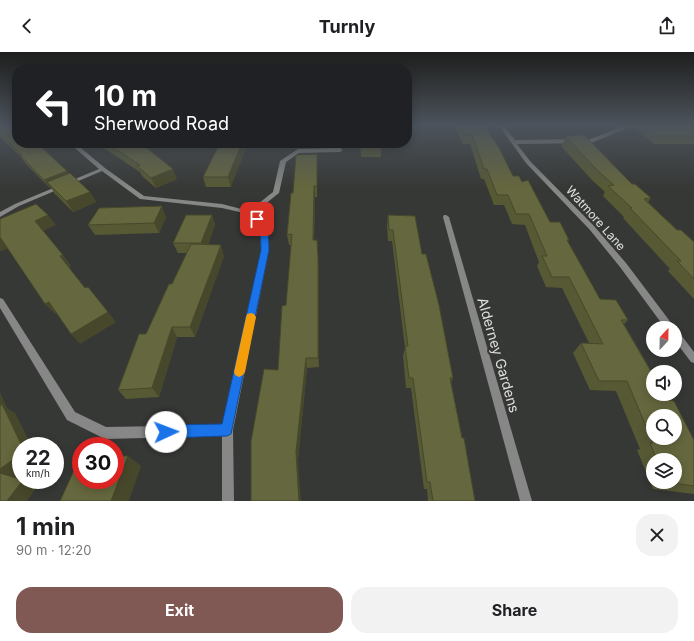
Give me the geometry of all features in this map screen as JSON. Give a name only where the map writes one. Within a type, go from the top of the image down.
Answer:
[{"type":"street","name":"Watmore Lane","points":[[517,147],[528,162],[601,239],[623,265],[665,321]]},
{"type":"street","points":[[79,148],[103,169],[142,198],[222,206],[250,213],[264,225],[265,250],[227,430],[228,501]]},
{"type":"street","points":[[250,213],[276,193],[283,161],[298,151],[340,150]]},
{"type":"street","points":[[0,215],[17,205],[103,169]]},
{"type":"street","name":"Alderney Gardens","points":[[446,217],[526,501]]},
{"type":"street","points":[[0,301],[71,416],[105,433],[227,430]]},
{"type":"street","points":[[682,343],[694,359]]},
{"type":"building","points":[[476,147],[498,147],[513,176],[519,176],[522,182],[528,180],[550,222],[560,222],[569,240],[567,240],[600,299],[616,300],[628,320],[621,320],[647,365],[646,401],[674,401],[678,409],[646,409],[646,426],[627,381],[599,381],[581,343],[603,344],[569,277],[552,277],[542,256],[547,256],[529,214],[516,214],[508,195],[497,195],[487,169],[484,169]]},
{"type":"building","points":[[575,147],[596,147],[632,184],[635,184],[651,198],[644,199],[677,230],[681,230],[694,242],[694,279],[677,261],[681,261],[630,208],[632,208],[608,186],[614,185],[598,171]]},
{"type":"building","points":[[15,148],[42,148],[67,171],[44,180],[20,155],[22,155]]},
{"type":"building","points":[[114,148],[147,148],[173,169],[151,178],[137,166],[140,165]]},
{"type":"building","points":[[218,148],[240,148],[228,177],[203,177]]},
{"type":"building","points":[[317,154],[317,186],[314,186],[313,240],[317,240],[318,258],[318,358],[306,358],[296,452],[299,501],[251,501],[251,441],[264,369],[278,370],[282,306],[286,305],[292,234],[287,235],[291,193],[293,193],[296,155]]},
{"type":"building","points":[[70,173],[90,192],[66,201],[47,182]]},
{"type":"building","points":[[36,204],[48,215],[35,221],[63,255],[60,256],[85,288],[88,287],[108,312],[71,334],[49,302],[45,304],[0,237],[0,219]]},
{"type":"building","points":[[162,206],[154,223],[88,225],[99,208]]},
{"type":"building","points":[[186,215],[212,215],[201,243],[173,243]]},
{"type":"building","points":[[388,215],[415,216],[422,254],[426,254],[439,305],[453,378],[450,378],[462,438],[464,438],[475,501],[433,501],[430,482],[427,482],[413,378],[409,378],[405,346],[408,346],[393,230],[389,230]]},
{"type":"building","points":[[191,244],[221,245],[190,327],[172,327],[152,388],[118,390],[139,334],[146,334],[169,284],[172,284]]},
{"type":"building","points":[[2,404],[18,437],[12,437],[12,460],[0,469],[0,406]]},
{"type":"building","points":[[682,417],[694,440],[694,486],[682,484],[682,453],[654,453],[651,445],[682,445]]},
{"type":"building","points":[[124,456],[128,456],[124,467]]},
{"type":"building","points":[[0,473],[12,477],[12,489],[16,489],[7,501],[0,501]]},
{"type":"building","points":[[72,475],[72,489],[116,489],[111,501],[60,501]]},
{"type":"slow traffic","points":[[239,372],[251,317]]},
{"type":"route","points":[[166,432],[227,430],[265,250],[264,225],[257,219]]}]
